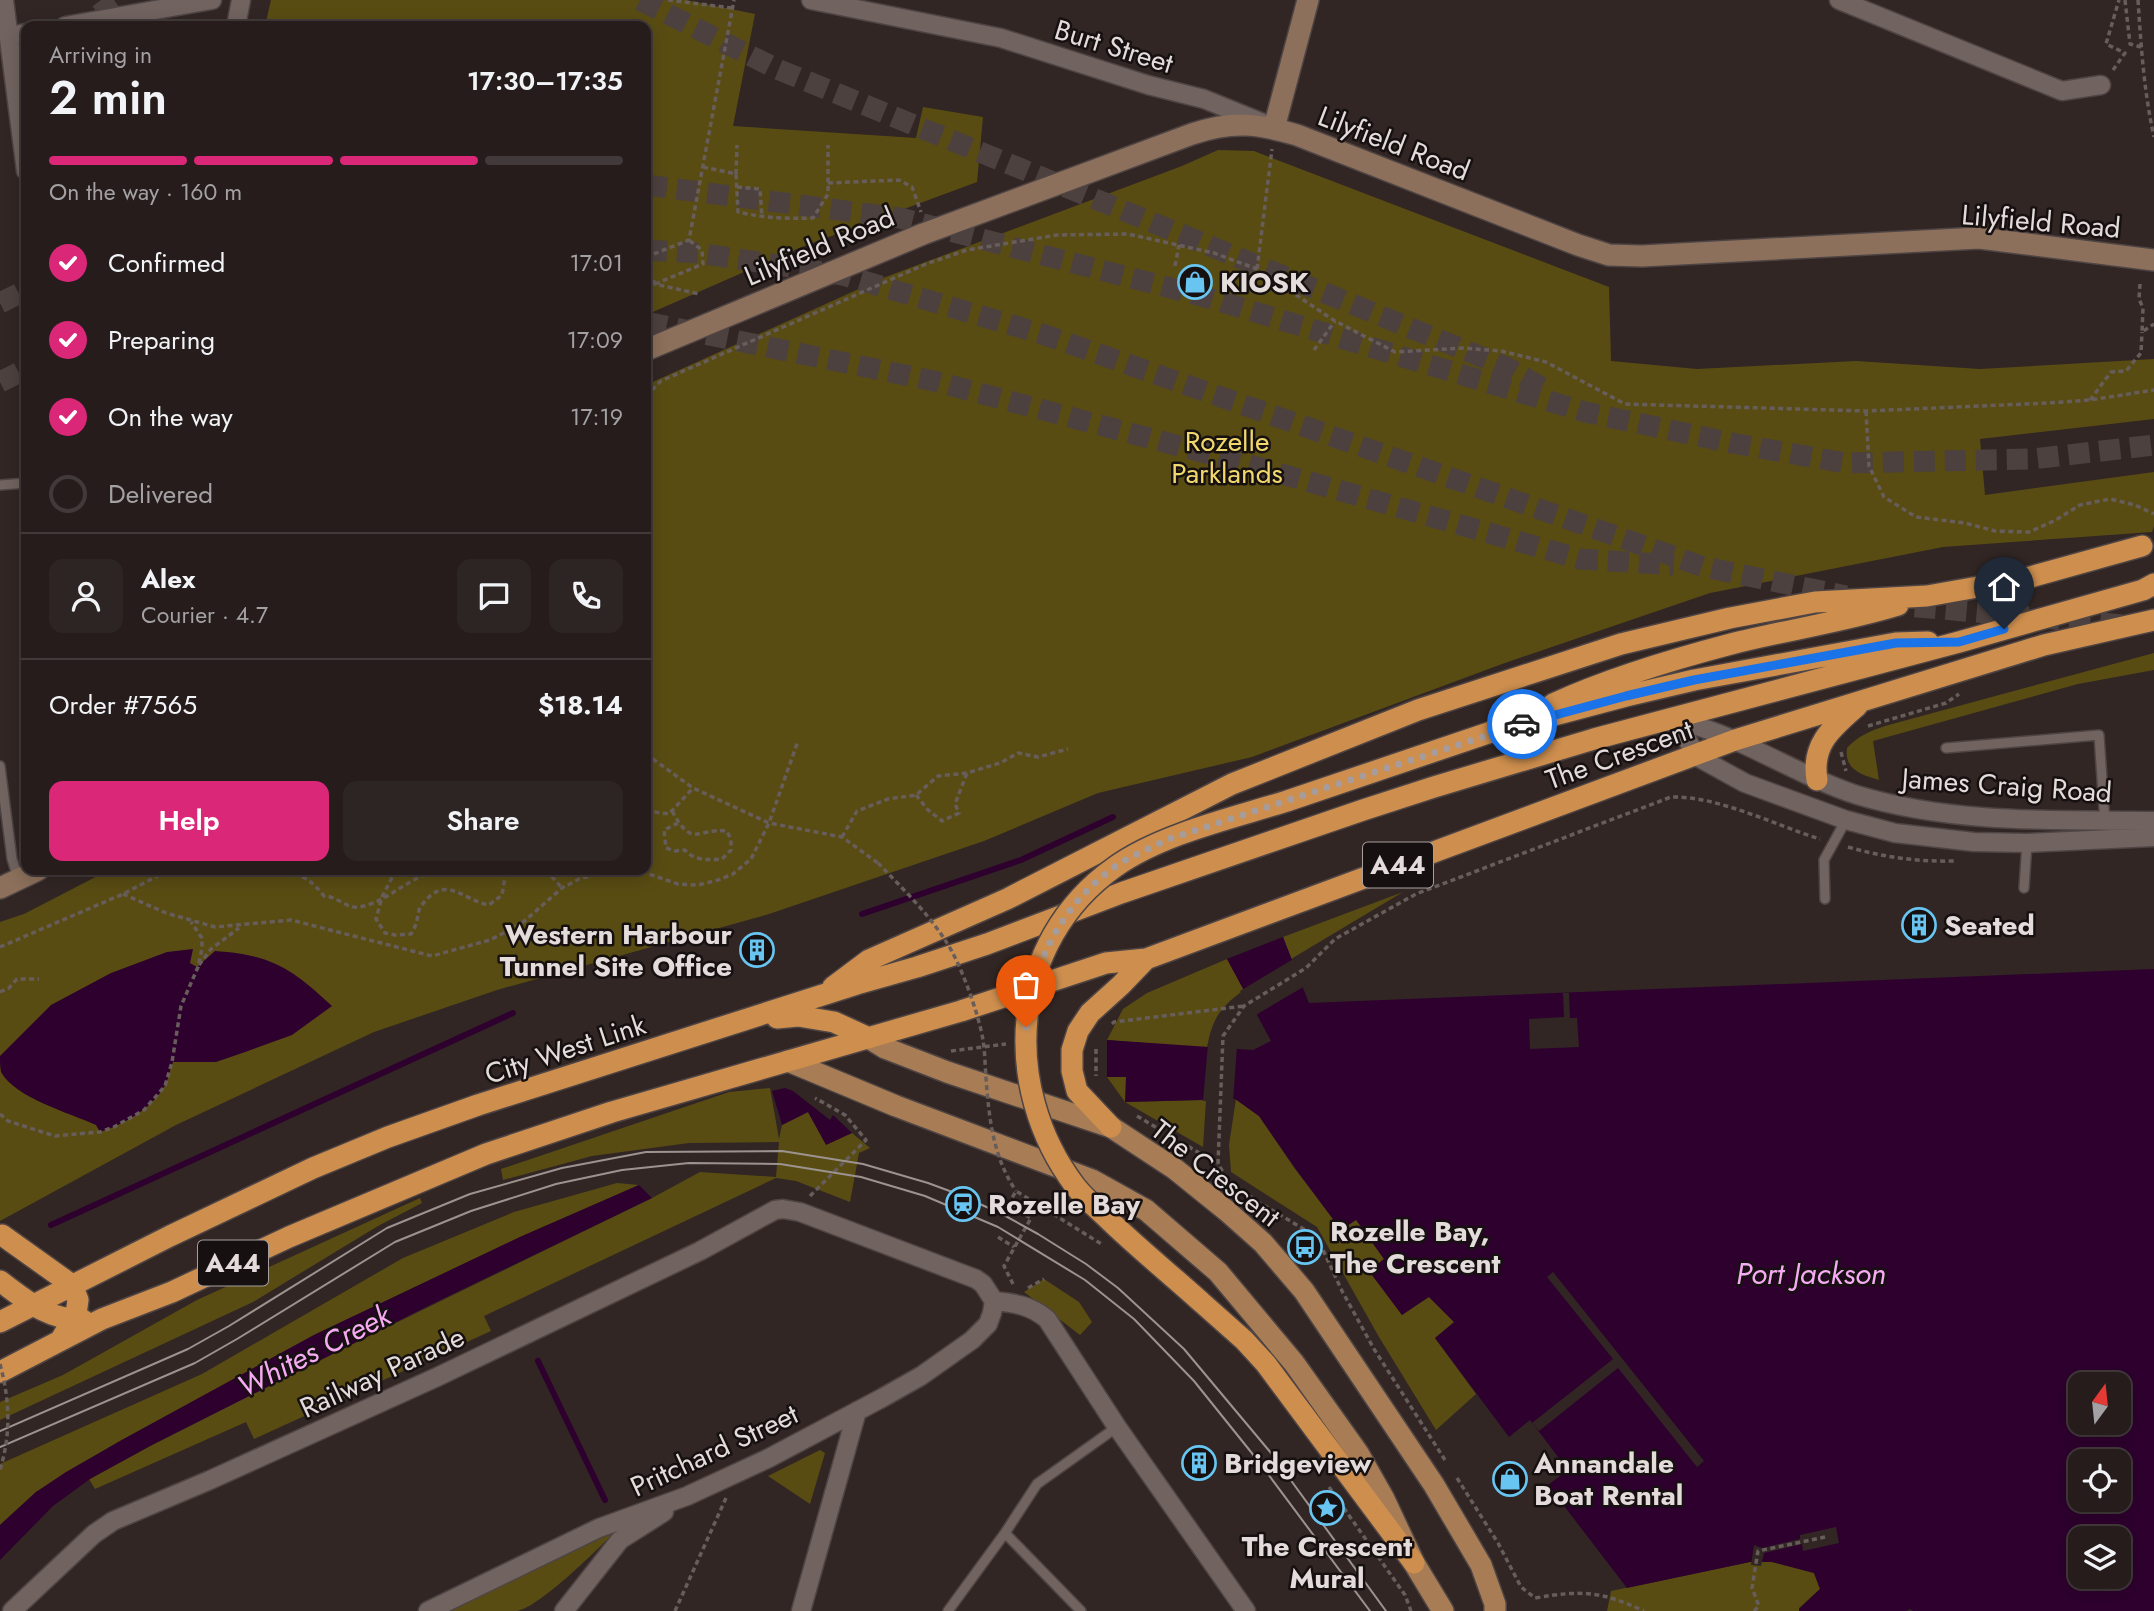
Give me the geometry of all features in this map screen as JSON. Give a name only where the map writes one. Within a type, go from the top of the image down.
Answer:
[{"type":"highway","points":[[1494,731],[1616,678],[1732,644],[1867,614],[1927,596],[2023,579],[2142,546]]},
{"type":"highway","name":"The Crescent","points":[[1166,877],[1363,810],[1594,739],[1959,642],[2143,590],[2154,584]]},
{"type":"highway","points":[[820,996],[869,960],[1007,899],[1232,784],[1418,710],[1621,644],[1730,618],[1815,602],[1927,596]]},
{"type":"highway","name":"The Crescent","points":[[1146,959],[1735,740],[2044,645],[2154,618]]},
{"type":"highway","points":[[1414,1563],[1266,1364],[1244,1340],[1099,1210],[1077,1188],[1059,1162],[1040,1125],[1028,1077],[1026,1052],[1028,1006],[1033,982],[1059,925],[1087,890],[1115,867],[1169,839],[1494,731],[1694,680],[1896,643],[1959,642]]},
{"type":"highway","points":[[1676,719],[1694,680],[1732,644]]},
{"type":"highway","points":[[1817,780],[1818,750],[1832,728],[1864,700]]},
{"type":"highway","name":"City West Link","points":[[0,1322],[170,1236],[313,1168],[388,1137],[478,1105],[975,948],[1166,877]]},
{"type":"highway","points":[[1111,1127],[1077,1091],[1072,1071],[1072,1050],[1090,1013],[1146,959]]},
{"type":"highway","name":"A44","points":[[0,1372],[102,1320],[486,1154],[612,1112],[788,1061],[877,1043],[961,1011],[1106,963],[1146,959]]},
{"type":"highway","points":[[745,1021],[797,1016],[834,1022],[877,1043]]},
{"type":"highway","points":[[2,1235],[72,1285],[78,1300],[76,1314],[60,1340]]},
{"type":"highway","points":[[0,1282],[32,1305],[66,1320],[102,1320]]},
{"type":"main road","points":[[1274,128],[1308,0]]},
{"type":"main road","name":"Lilyfield Road","points":[[651,348],[928,232],[1217,126],[1239,124],[1274,128],[1319,143],[1609,255],[1642,256],[1979,239],[2154,260]]},
{"type":"main road","points":[[9,884],[28,875]]},
{"type":"main road","name":"The Crescent","points":[[877,1043],[947,1072],[1111,1127],[1175,1169],[1263,1243],[1304,1291],[1434,1485],[1475,1552],[1487,1580],[1495,1611]]},
{"type":"main road","points":[[788,1061],[896,1106],[1092,1180],[1146,1210],[1218,1272],[1294,1363],[1358,1453],[1384,1499],[1414,1563],[1443,1611]]},
{"type":"street","points":[[4,0],[18,35],[21,86]]},
{"type":"street","points":[[121,21],[212,0]]},
{"type":"street","points":[[237,21],[241,0]]},
{"type":"street","name":"Burt Street","points":[[811,0],[1001,38],[1148,85],[1204,99],[1274,128]]},
{"type":"street","points":[[1839,0],[2062,91],[2101,85]]},
{"type":"street","points":[[1676,719],[1696,756]]},
{"type":"street","name":"James Craig Road","points":[[1676,719],[1735,740],[1817,780],[1856,794],[1920,809],[2027,819],[2154,821]]},
{"type":"street","name":"James Craig Road","points":[[1696,756],[1745,783],[1846,820],[1895,832],[1936,839],[2027,843],[2154,837]]},
{"type":"street","name":"Railway Parade","points":[[12,1611],[85,1542],[113,1521],[437,1377],[700,1251],[766,1214],[775,1210],[796,1211]]},
{"type":"street","points":[[796,1211],[976,1279],[984,1284],[994,1301],[1014,1296],[1047,1319],[1117,1427],[1246,1611]]},
{"type":"street","name":"Pritchard Street","points":[[428,1611],[599,1528],[687,1496],[737,1473],[921,1376],[972,1340],[988,1324],[994,1301]]},
{"type":"street","points":[[807,1609],[857,1411]]},
{"type":"street","points":[[564,1611],[620,1540],[687,1496]]},
{"type":"lane","points":[[0,485],[21,483]]},
{"type":"lane","points":[[1946,748],[2099,735],[2106,839]]},
{"type":"lane","points":[[0,766],[12,859],[9,884]]},
{"type":"lane","points":[[1825,899],[1824,860],[1846,820]]},
{"type":"lane","points":[[2024,887],[2027,843]]},
{"type":"lane","points":[[948,1611],[1037,1484],[1117,1427]]},
{"type":"lane","points":[[1005,1532],[1081,1611]]},
{"type":"path","points":[[668,0],[733,8]]},
{"type":"path","points":[[689,240],[734,0]]},
{"type":"path","points":[[2101,85],[2125,53],[2106,44],[2119,0]]},
{"type":"path","points":[[2125,0],[2130,44],[2141,47]]},
{"type":"path","points":[[2138,0],[2147,106],[2154,137]]},
{"type":"path","points":[[1257,269],[1274,128]]},
{"type":"path","points":[[737,145],[738,212],[784,219],[813,218],[828,194],[828,145]]},
{"type":"path","points":[[703,167],[736,174]]},
{"type":"path","points":[[828,183],[899,180],[908,183],[916,194],[928,232]]},
{"type":"path","points":[[737,187],[760,189],[762,217]]},
{"type":"path","points":[[651,392],[661,381],[926,264],[967,250],[1057,234],[1128,234],[1214,253],[1257,269],[1335,321],[1395,352],[1463,348],[1501,351],[1546,362],[1625,404],[1866,411],[2090,400],[2154,390]]},
{"type":"path","points":[[651,255],[689,240]]},
{"type":"path","points":[[655,284],[703,264],[702,250],[689,240]]},
{"type":"path","points":[[1175,266],[1179,245]]},
{"type":"path","points":[[651,276],[655,284]]},
{"type":"path","points":[[655,284],[699,294]]},
{"type":"path","points":[[2090,400],[2111,372],[2126,371],[2141,353],[2143,308],[2139,299],[2140,284]]},
{"type":"path","points":[[1314,350],[1335,321]]},
{"type":"path","points":[[2142,332],[2154,324]]},
{"type":"path","points":[[1866,411],[1869,466],[1884,497],[1916,517],[1965,523],[1995,531],[2029,532],[2080,505],[2110,499],[2135,505],[2154,514]]},
{"type":"path","points":[[651,875],[678,884],[698,885],[733,874],[751,859],[769,823],[798,741]]},
{"type":"path","points":[[842,838],[857,811],[888,799],[916,795],[937,776],[967,773],[1000,763],[1018,753],[1038,757],[1068,749]]},
{"type":"path","points":[[1840,751],[1844,769],[1853,776]]},
{"type":"path","points":[[651,758],[693,788],[769,823],[842,838],[878,863],[947,942],[968,990],[983,1041],[989,1108],[1001,1166],[1016,1191],[1103,1245]]},
{"type":"path","points":[[916,795],[942,821],[959,813],[955,804],[967,773]]},
{"type":"path","points":[[651,812],[669,814],[693,788]]},
{"type":"path","points":[[1220,1102],[1223,1036],[1244,1006],[1306,968],[1335,939],[1416,894],[1671,797],[1717,803]]},
{"type":"path","points":[[671,811],[687,832],[698,836],[720,830],[727,831],[731,850],[722,859],[708,860],[696,858],[685,850],[666,848],[664,830],[678,823]]},
{"type":"path","points":[[0,947],[123,894],[159,875]]},
{"type":"path","points":[[298,875],[303,876],[324,896],[331,896],[358,907],[421,875]]},
{"type":"path","points":[[393,875],[382,897],[376,919],[386,933],[395,936],[411,934],[418,923],[420,906],[431,894],[445,889],[458,891],[479,904],[489,905],[502,895],[506,875]]},
{"type":"path","points":[[550,875],[562,888]]},
{"type":"path","points":[[123,894],[166,913],[215,928],[291,920],[432,956],[490,940],[521,923],[562,888],[594,875]]},
{"type":"path","points":[[0,1114],[8,1121],[55,1136],[100,1132],[144,1110],[165,1086],[172,1062],[181,1006],[198,967],[202,938],[190,920]]},
{"type":"path","points":[[198,967],[211,949],[242,926]]},
{"type":"path","points":[[0,992],[9,988],[17,979],[39,979]]},
{"type":"path","points":[[1105,1030],[1114,1022],[1244,1006]]},
{"type":"path","points":[[1095,1038],[1096,1084]]},
{"type":"path","points":[[942,1053],[1007,1044]]},
{"type":"path","points":[[796,1211],[866,1140],[845,1115],[815,1098]]},
{"type":"path","points":[[1137,1117],[1218,1164]]},
{"type":"path","points":[[1016,1191],[1008,1205],[1031,1218],[1004,1266],[1014,1296],[1044,1279]]},
{"type":"path","points":[[998,1237],[1014,1247]]},
{"type":"path","points":[[0,1364],[9,1414],[0,1470]]},
{"type":"path","points":[[675,1611],[737,1473]]},
{"type":"path","points":[[1328,1486],[1405,1595],[1411,1611]]},
{"type":"path","points":[[1754,1611],[1759,1606],[1752,1588],[1758,1551],[1825,1537]]},
{"type":"path","points":[[1510,1564],[1521,1587],[1535,1598],[1587,1592],[1600,1594],[1644,1611]]},
{"type":"green space","points":[[271,0],[686,0],[755,14],[733,126],[916,138],[923,107],[983,117],[977,182],[799,248],[651,313],[651,21],[266,21]]},
{"type":"green space","name":"Rozelle Parklands","points":[[1218,150],[1254,151],[1609,287],[1611,361],[1697,369],[1856,361],[1980,369],[2154,359],[2154,419],[1980,439],[1985,495],[2154,472],[2152,532],[1943,547],[1710,593],[1502,664],[1252,757],[1098,793],[984,841],[769,914],[497,990],[374,1032],[176,1125],[0,1221],[0,922],[24,914],[99,875],[651,875],[651,383],[883,278]]},
{"type":"green space","points":[[2154,653],[2154,670],[2078,684],[1873,741],[1879,780],[1861,773],[1848,762],[1847,748],[1860,737],[1880,728]]},
{"type":"green space","points":[[1403,892],[1291,959],[1283,937]]},
{"type":"green space","points":[[1227,959],[1244,990],[1218,1015],[1207,1048],[1107,1040],[1123,1009],[1147,993]]},
{"type":"green space","points":[[1107,1077],[1126,1077],[1126,1102],[1206,1100],[1203,1147],[1125,1102]]},
{"type":"green space","points":[[770,1088],[779,1139],[782,1125],[808,1112],[826,1144],[852,1133],[870,1148],[859,1153],[850,1202],[796,1181],[776,1178],[484,1316],[491,1331],[254,1439],[246,1422],[95,1489],[89,1479],[324,1358],[700,1172],[776,1177],[779,1142],[689,1143],[592,1156],[503,1180],[501,1169],[729,1092]]},
{"type":"green space","points":[[1236,1099],[1259,1116],[1341,1229],[1356,1219],[1384,1259],[1369,1271],[1402,1315],[1428,1296],[1455,1323],[1435,1338],[1476,1394],[1436,1430],[1379,1337],[1317,1227],[1231,1172],[1229,1145]]},
{"type":"green space","points":[[617,1183],[639,1185],[520,1237],[314,1335],[120,1441],[36,1492],[0,1525],[0,1464],[202,1374],[403,1258],[514,1212]]},
{"type":"green space","points":[[420,1198],[422,1203],[378,1226],[253,1302],[0,1420],[0,1402],[63,1375],[197,1300]]},
{"type":"green space","points":[[1044,1279],[1079,1302],[1092,1322],[1080,1335],[1024,1292]]},
{"type":"green space","points":[[820,1450],[825,1453],[810,1504],[768,1476]]},
{"type":"green space","points":[[619,1528],[570,1575],[527,1607],[517,1611],[451,1611],[583,1544]]},
{"type":"green space","points":[[1750,1562],[1772,1562],[1814,1573],[1820,1589],[1799,1611],[1607,1611],[1611,1591]]},
{"type":"water","name":"Port Jackson","points":[[1283,937],[1309,1003],[2154,969],[2154,1611],[1799,1611],[1820,1589],[1814,1573],[1772,1562],[1750,1562],[1627,1588],[1548,1485],[1568,1470],[1530,1420],[1509,1437],[1435,1338],[1454,1322],[1429,1297],[1402,1315],[1369,1271],[1384,1259],[1356,1220],[1341,1230],[1259,1116],[1235,1099],[1125,1102],[1126,1077],[1107,1077],[1107,1040],[1253,1050],[1271,1041],[1227,959]]},
{"type":"water","points":[[193,949],[190,963],[197,967],[215,951],[266,960],[292,973],[332,1006],[292,1035],[248,1051],[216,1062],[173,1062],[166,1083],[154,1100],[128,1120],[100,1132],[96,1125],[18,1090],[1,1072],[0,1056],[51,1005],[111,973],[167,952]]},
{"type":"water","points":[[785,1088],[793,1091],[830,1120],[833,1115],[852,1133],[826,1145],[808,1112],[782,1125],[772,1091]]},
{"type":"water","name":"Whites Creek","points":[[639,1185],[652,1198],[428,1306],[90,1479],[53,1506],[0,1560],[0,1525],[36,1492],[66,1472],[314,1335],[520,1237]]},
{"type":"pier","points":[[1295,958],[1305,986],[1254,1016],[1240,991]]},
{"type":"pier","points":[[1563,993],[1569,993],[1570,1018],[1577,1018],[1579,1047],[1530,1049],[1529,1019],[1564,1017]]},
{"type":"pier","points":[[1208,1044],[1237,1046],[1233,1102],[1203,1101]]},
{"type":"pier","points":[[1553,1272],[1704,1461],[1697,1467],[1618,1368],[1539,1431],[1532,1423],[1613,1359],[1547,1277]]},
{"type":"pier","points":[[1836,1527],[1839,1543],[1803,1551],[1802,1544],[1764,1553],[1761,1566],[1751,1565],[1754,1545],[1762,1548],[1800,1539],[1800,1535]]},
{"type":"waterway","points":[[862,914],[1021,860],[1113,817]]},
{"type":"waterway","points":[[51,1225],[513,1013]]},
{"type":"waterway","points":[[538,1361],[605,1500]]},
{"type":"tunnel","points":[[101,0],[116,21]]},
{"type":"tunnel","points":[[640,0],[777,69],[1506,367],[1550,392]]},
{"type":"tunnel","points":[[651,186],[900,218],[1209,298],[1585,412],[1732,443],[1845,463],[2032,459],[2154,445]]},
{"type":"tunnel","points":[[651,250],[699,253],[843,275],[1042,334],[1704,567],[1846,596]]},
{"type":"tunnel","points":[[0,303],[21,292]]},
{"type":"tunnel","points":[[651,323],[934,381],[1243,463],[1580,559],[1674,565]]},
{"type":"tunnel","points":[[0,382],[21,372]]},
{"type":"tunnel","points":[[1884,604],[2124,625]]},
{"type":"tram line","points":[[0,1431],[188,1349],[387,1228],[470,1194],[562,1168],[646,1152],[782,1151],[863,1164],[955,1193],[1038,1234],[1118,1288],[1184,1349],[1271,1453],[1386,1611]]},
{"type":"tram line","points":[[0,1447],[195,1363],[395,1242],[471,1211],[556,1184],[622,1170],[689,1163],[780,1164],[861,1177],[925,1196],[998,1227],[1085,1280],[1134,1319],[1194,1381],[1259,1462],[1370,1611]]},
{"type":"way so far","points":[[1026,1027],[1033,982],[1059,925],[1087,890],[1115,867],[1169,839],[1522,724]]},
{"type":"place","name":"KIOSK","points":[[1195,282]]},
{"type":"place","name":"Seated","points":[[1919,925]]},
{"type":"place","name":"Western Harbour Tunnel Site Office","points":[[757,950]]},
{"type":"place","name":"Rozelle Bay","points":[[963,1204]]},
{"type":"place","name":"Rozelle Bay, The Crescent","points":[[1305,1247]]},
{"type":"place","name":"Bridgeview","points":[[1199,1463]]},
{"type":"place","name":"Annandale Boat Rental","points":[[1510,1479]]},
{"type":"place","name":"The Crescent Mural","points":[[1327,1508]]},
{"type":"route","points":[[1522,724],[1694,680],[1896,643],[1959,642],[2004,629]]}]
